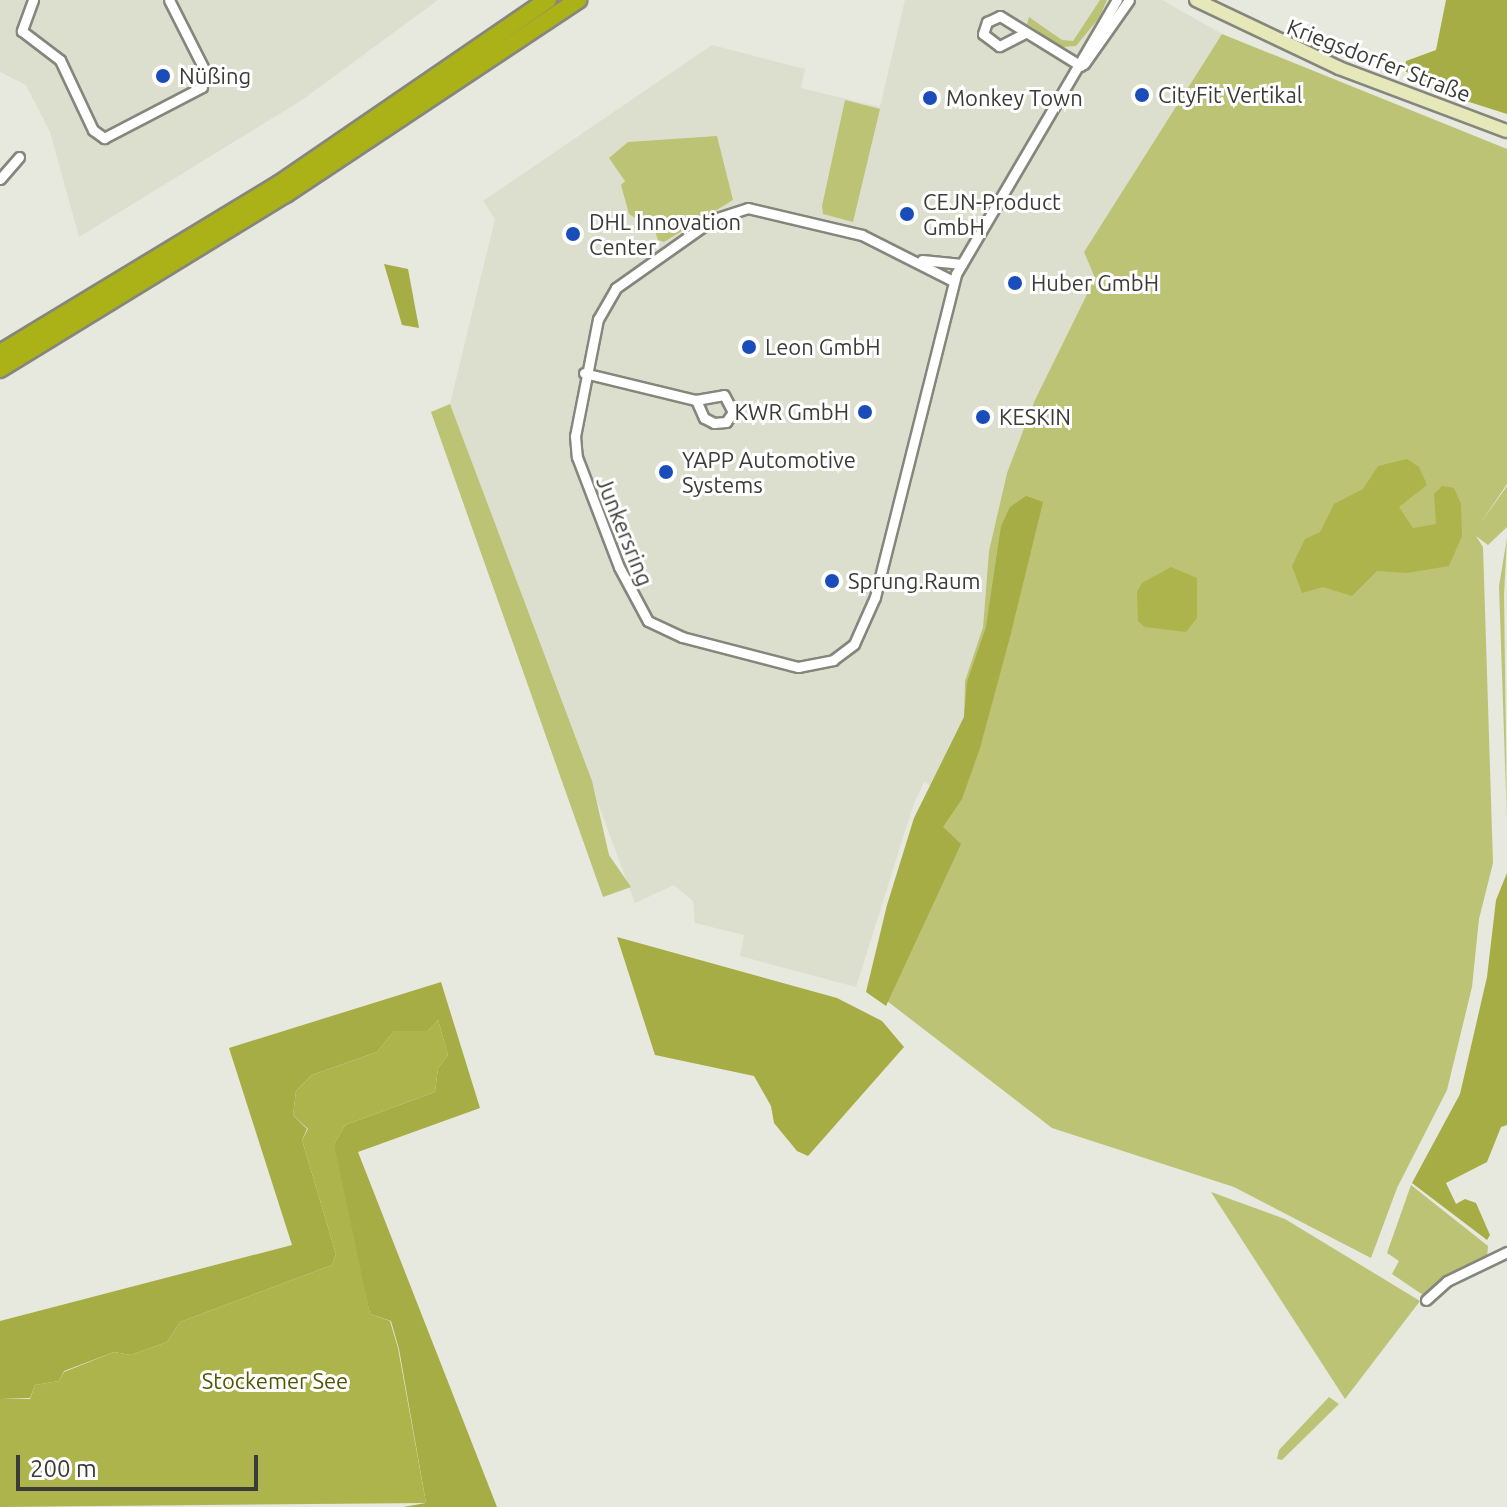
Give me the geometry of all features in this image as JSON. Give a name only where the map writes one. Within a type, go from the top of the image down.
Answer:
[{"type":"highway","points":[[0,353],[279,184],[548,0]]},
{"type":"highway","points":[[0,369],[286,194],[578,0]]},
{"type":"highway","points":[[554,18],[588,0]]},
{"type":"main road","name":"Kriegsdorfer Straße","points":[[1196,0],[1315,59],[1507,131]]},
{"type":"street","points":[[33,0],[22,31],[60,60],[93,130],[104,138],[202,87],[204,69],[169,0]]},
{"type":"street","name":"Junkersring","points":[[953,281],[915,258],[801,217],[760,208],[728,212],[616,288],[598,319],[584,373],[575,436],[577,457],[632,600],[648,621],[671,634],[782,665],[815,666],[848,650],[870,613],[953,281],[1117,0]]},
{"type":"street","name":"Junkersring","points":[[1081,66],[1129,0]]},
{"type":"street","points":[[1025,33],[1081,66]]},
{"type":"street","points":[[0,179],[19,157]]},
{"type":"street","name":"Junkersring","points":[[915,258],[962,264]]},
{"type":"street","points":[[584,373],[696,400]]},
{"type":"street","points":[[1426,1300],[1447,1281],[1507,1252]]},
{"type":"shaded area","points":[[0,0],[438,0],[302,100],[79,237],[50,132],[26,85],[0,72]]},
{"type":"shaded area","points":[[905,0],[1162,0],[1222,34],[1084,252],[1095,278],[1036,400],[1007,473],[989,551],[983,627],[965,681],[964,717],[931,786],[924,782],[913,806],[856,987],[740,956],[744,935],[695,923],[693,901],[674,885],[635,903],[450,404],[495,219],[483,201],[712,45],[805,69],[801,88],[880,107]]},
{"type":"shaded area","points":[[1100,0],[1107,0],[1099,18],[1076,46],[1062,47],[1027,24],[1029,17],[1062,40],[1073,41]]},
{"type":"shaded area","points":[[1446,0],[1507,0],[1507,114],[1419,86],[1422,78],[1404,71],[1406,61],[1436,50]]},
{"type":"shaded area","points":[[1222,34],[1507,149],[1507,484],[1480,524],[1507,486],[1507,527],[1488,545],[1476,536],[1483,547],[1493,863],[1479,919],[1472,987],[1447,1090],[1397,1188],[1371,1258],[1234,1187],[1052,1128],[878,994],[931,786],[964,717],[965,681],[983,627],[989,551],[1007,473],[1035,400],[1095,278],[1084,252]]},
{"type":"shaded area","points":[[845,100],[880,109],[853,222],[823,214],[822,206]]},
{"type":"shaded area","points":[[717,136],[733,200],[664,242],[658,240],[652,223],[647,226],[629,214],[621,185],[625,181],[609,158],[628,142]]},
{"type":"shaded area","points":[[384,264],[408,269],[419,328],[402,325]]},
{"type":"shaded area","points":[[450,404],[592,781],[609,855],[631,887],[603,897],[431,412]]},
{"type":"shaded area","points":[[1407,459],[1419,467],[1427,485],[1399,507],[1413,528],[1436,524],[1434,494],[1442,486],[1454,488],[1461,504],[1462,536],[1449,566],[1407,573],[1377,571],[1352,596],[1323,587],[1302,593],[1292,566],[1305,539],[1320,532],[1334,504],[1363,489],[1378,466]]},
{"type":"shaded area","points":[[1026,496],[1043,502],[1010,637],[980,748],[962,799],[943,827],[961,844],[886,1006],[866,992],[887,905],[914,818],[964,717],[967,682],[986,627],[1001,526],[1010,507]]},
{"type":"shaded area","points":[[1507,538],[1504,595],[1507,821],[1499,586]]},
{"type":"shaded area","points":[[1171,567],[1197,578],[1197,618],[1186,632],[1145,627],[1138,621],[1137,592],[1142,583]]},
{"type":"shaded area","points":[[1507,873],[1507,1125],[1501,1127],[1487,1162],[1446,1183],[1456,1204],[1465,1199],[1476,1203],[1490,1235],[1487,1240],[1412,1183],[1460,1094],[1487,977],[1496,900]]},
{"type":"shaded area","points":[[617,937],[837,998],[882,1021],[904,1047],[808,1156],[797,1151],[774,1123],[771,1106],[754,1076],[655,1055]]},
{"type":"shaded area","points":[[441,982],[480,1108],[358,1152],[497,1507],[403,1507],[426,1503],[399,1349],[391,1321],[370,1314],[336,1170],[334,1144],[345,1125],[435,1092],[438,1068],[448,1055],[438,1020],[428,1031],[394,1031],[377,1052],[312,1075],[296,1091],[293,1115],[307,1129],[302,1140],[336,1254],[332,1265],[180,1322],[167,1342],[131,1355],[114,1352],[64,1371],[59,1381],[35,1385],[30,1398],[0,1399],[0,1321],[292,1245],[229,1048]]},
{"type":"shaded area","name":"Stockemer See","points":[[438,1020],[448,1055],[438,1068],[435,1092],[345,1125],[334,1144],[370,1314],[390,1321],[398,1348],[426,1503],[0,1507],[0,1399],[30,1399],[35,1385],[59,1381],[64,1372],[114,1352],[131,1355],[167,1342],[180,1322],[332,1265],[336,1254],[302,1140],[308,1129],[293,1115],[296,1091],[312,1075],[377,1052],[394,1031],[428,1031]]},
{"type":"shaded area","points":[[1411,1185],[1488,1246],[1487,1258],[1423,1295],[1392,1274],[1399,1261],[1387,1253]]},
{"type":"shaded area","points":[[1211,1192],[1285,1219],[1420,1301],[1345,1399]]},
{"type":"shaded area","points":[[1329,1397],[1339,1404],[1282,1460],[1277,1459],[1279,1450]]},
{"type":"place","name":"Nüßing","points":[[163,76]]},
{"type":"place","name":"CityFit Vertikal","points":[[1142,95]]},
{"type":"place","name":"Monkey Town","points":[[930,98]]},
{"type":"place","name":"CEJN-Product GmbH","points":[[907,214]]},
{"type":"place","name":"DHL Innovation Center","points":[[573,234]]},
{"type":"place","name":"Huber GmbH","points":[[1015,283]]},
{"type":"place","name":"Leon GmbH","points":[[749,347]]},
{"type":"place","name":"KWR GmbH","points":[[865,412]]},
{"type":"place","name":"KESKIN","points":[[983,417]]},
{"type":"place","name":"YAPP Automotive Systems","points":[[666,472]]},
{"type":"place","name":"Sprung.Raum","points":[[832,581]]}]
